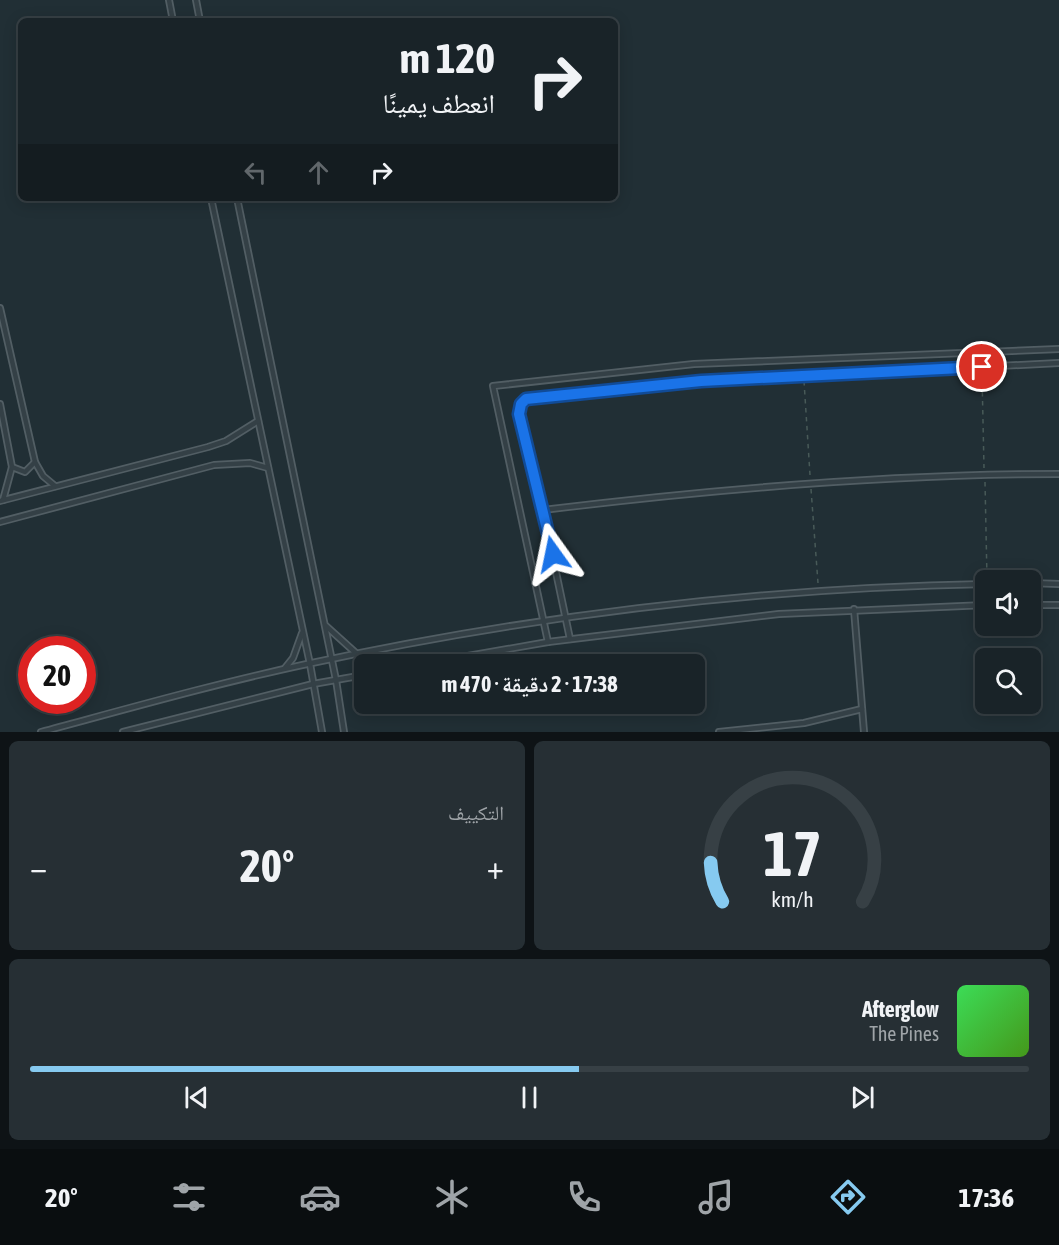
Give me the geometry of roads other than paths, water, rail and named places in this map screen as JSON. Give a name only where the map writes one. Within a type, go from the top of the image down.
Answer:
[{"type":"lane","points":[[169,0],[172,18]]},
{"type":"lane","points":[[196,0],[199,18]]},
{"type":"lane","points":[[212,201],[310,664],[321,732]]},
{"type":"lane","points":[[238,201],[332,659],[344,732]]},
{"type":"lane","points":[[0,308],[34,462],[43,476],[56,486]]},
{"type":"lane","points":[[548,642],[546,623],[493,386],[694,364],[1059,349]]},
{"type":"lane","points":[[570,639],[543,510],[519,414],[521,404],[526,399],[701,381],[1059,363]]},
{"type":"lane","points":[[0,405],[12,467],[2,500]]},
{"type":"lane","points":[[2,500],[208,447],[234,437],[258,422]]},
{"type":"lane","points":[[12,467],[25,472],[34,462]]},
{"type":"lane","points":[[0,522],[214,465],[250,463],[268,468]]},
{"type":"lane","points":[[543,510],[690,492],[800,484],[985,474],[1059,474]]},
{"type":"lane","points":[[1041,583],[1059,584]]},
{"type":"lane","points":[[325,625],[357,654],[692,601],[773,593],[975,584]]},
{"type":"lane","points":[[1041,604],[1059,604]]},
{"type":"lane","points":[[479,654],[570,639],[779,614],[975,605]]},
{"type":"lane","points":[[854,609],[864,732]]},
{"type":"lane","points":[[285,669],[294,658],[302,630]]},
{"type":"lane","points":[[41,732],[174,696],[354,655]]},
{"type":"lane","points":[[123,732],[313,684],[354,677]]},
{"type":"lane","points":[[719,732],[812,722],[862,709]]}]
